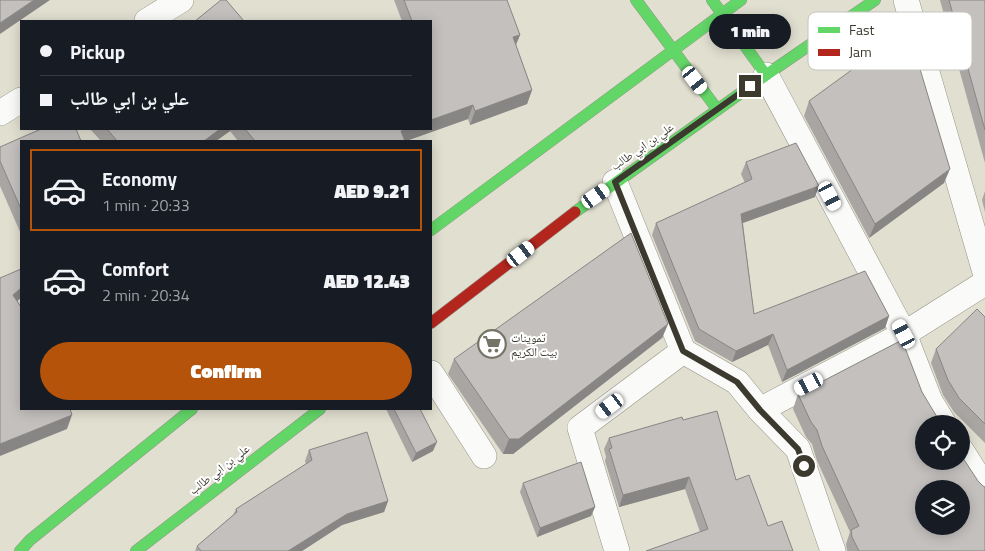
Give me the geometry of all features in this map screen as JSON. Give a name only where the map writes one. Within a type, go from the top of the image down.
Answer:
[{"type":"main road","points":[[636,0],[717,110]]},
{"type":"main road","points":[[712,0],[766,75]]},
{"type":"main road","points":[[432,229],[741,0]]},
{"type":"main road","name":"علي بن ابي طالب","points":[[858,12],[875,0]]},
{"type":"main road","name":"علي بن ابي طالب","points":[[432,322],[615,182],[808,46]]},
{"type":"main road","points":[[20,551],[30,540],[191,410]]},
{"type":"main road","name":"علي بن ابي طالب","points":[[136,551],[319,410]]},
{"type":"street","points":[[148,20],[180,0]]},
{"type":"street","points":[[926,70],[985,272]]},
{"type":"street","points":[[766,75],[904,334],[930,401],[939,415]]},
{"type":"street","points":[[0,113],[20,101]]},
{"type":"street","points":[[615,182],[683,351],[737,382],[760,410],[798,449],[833,551]]},
{"type":"street","points":[[760,410],[904,334],[985,284]]},
{"type":"street","points":[[616,551],[580,428],[683,351]]},
{"type":"street","points":[[432,375],[484,456]]},
{"type":"street","points":[[970,464],[985,488]]},
{"type":"building","points":[[0,0],[34,0],[0,23]]},
{"type":"building","points":[[221,0],[226,0],[243,20],[196,20]]},
{"type":"building","points":[[404,0],[507,0],[520,35],[513,37],[532,90],[475,111],[473,105],[432,120],[432,20],[412,20]]},
{"type":"building","points":[[949,0],[985,0],[985,130],[968,70],[972,70],[972,12],[952,12]]},
{"type":"building","points":[[852,70],[920,70],[950,169],[875,224],[809,101]]},
{"type":"building","points":[[39,130],[76,130],[81,140],[20,140],[20,207],[0,161],[0,147]]},
{"type":"building","points":[[108,130],[219,130],[205,140],[116,140]]},
{"type":"building","points":[[246,130],[404,130],[401,131],[405,140],[254,140]]},
{"type":"building","points":[[796,143],[819,186],[741,214],[754,314],[865,271],[889,316],[787,370],[773,334],[736,351],[699,329],[656,223],[752,179],[746,162]]},
{"type":"building","points":[[631,233],[668,324],[519,439],[509,439],[454,359]]},
{"type":"building","points":[[20,269],[20,289],[13,295],[20,306],[20,410],[70,410],[72,415],[0,444],[0,278]]},
{"type":"building","points":[[977,309],[985,317],[985,424],[959,398],[948,380],[936,349]]},
{"type":"building","points":[[902,340],[922,392],[936,415],[915,415],[915,470],[970,469],[978,481],[985,487],[985,551],[859,551],[852,537],[851,530],[859,526],[822,446],[817,430],[811,422],[798,394]]},
{"type":"building","points":[[394,410],[421,410],[437,442],[416,453]]},
{"type":"building","points":[[717,411],[736,480],[749,475],[768,526],[782,521],[793,551],[646,551],[708,529],[689,477],[623,495],[609,449],[612,448],[609,438],[682,417],[683,420]]},
{"type":"building","points":[[367,432],[388,501],[347,514],[288,551],[201,551],[197,546],[237,512],[236,509],[312,460],[309,450]]},
{"type":"building","points":[[581,462],[595,507],[540,528],[523,483]]},
{"type":"traffic: fast","points":[[636,0],[717,109]]},
{"type":"traffic: fast","points":[[712,0],[766,75]]},
{"type":"traffic: fast","points":[[432,229],[741,0]]},
{"type":"traffic: fast","points":[[858,12],[875,0]]},
{"type":"traffic: fast","points":[[575,212],[808,46]]},
{"type":"traffic: fast","points":[[20,551],[30,540],[191,410]]},
{"type":"traffic: fast","points":[[136,551],[319,410]]},
{"type":"traffic: jam","points":[[432,322],[575,212]]},
{"type":"place","name":"تموينات بيت الكريم","points":[[492,344]]},
{"type":"route","points":[[750,86],[615,182],[683,351],[737,382],[760,410],[798,449],[804,466]]}]
